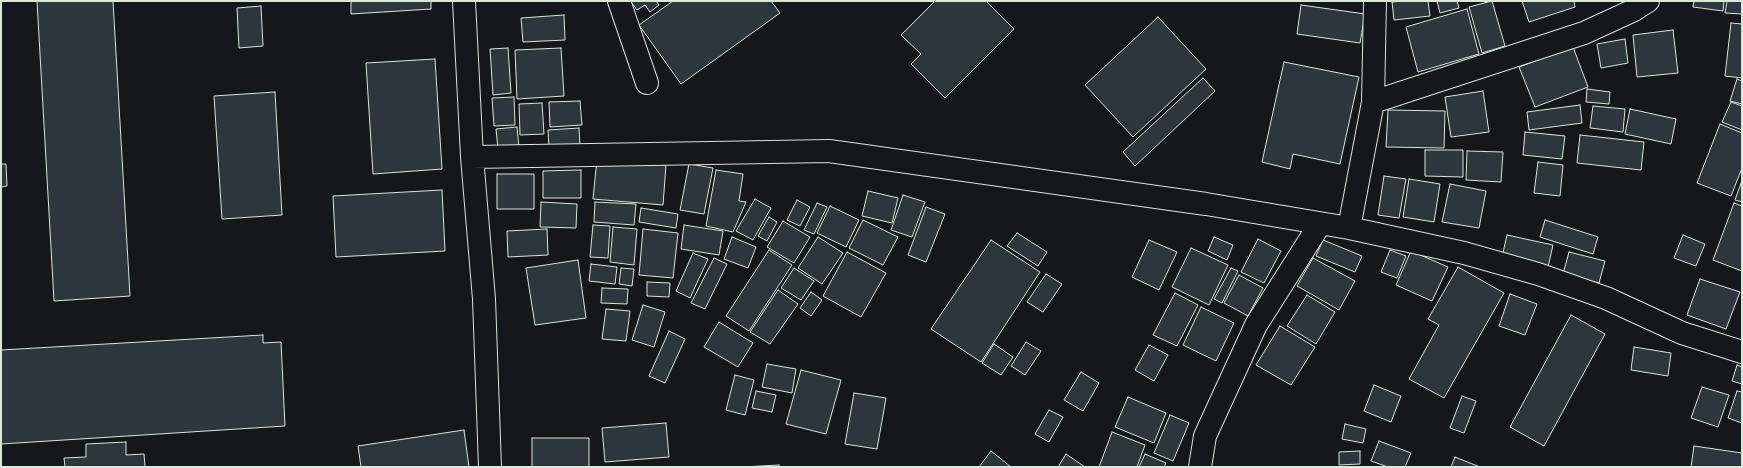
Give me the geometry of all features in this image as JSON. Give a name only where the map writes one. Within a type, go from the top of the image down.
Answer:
[{"type":"street","points":[[464,1],[472,157],[484,298],[490,467]]},
{"type":"street","points":[[619,1],[647,84]]},
{"type":"street","points":[[1349,228],[1373,102],[1375,1]]},
{"type":"street","points":[[1373,102],[1584,33],[1634,10],[1648,1]]},
{"type":"street","points":[[472,157],[829,151],[1206,204],[1349,228],[1464,253],[1538,274],[1606,298],[1682,332],[1742,352]]},
{"type":"street","points":[[1200,467],[1205,436],[1256,325],[1320,224]]},
{"type":"building","points":[[37,1],[113,1],[130,296],[54,301]]},
{"type":"building","points":[[351,1],[431,1],[431,9],[351,14]]},
{"type":"building","points":[[656,1],[659,5],[650,12],[645,5],[637,10],[631,2]]},
{"type":"building","points":[[673,1],[771,1],[780,13],[681,84],[639,25]]},
{"type":"building","points":[[935,1],[986,1],[1014,29],[945,98],[911,64],[921,54],[901,35]]},
{"type":"building","points":[[1428,1],[1430,16],[1394,20],[1392,2]]},
{"type":"building","points":[[1437,1],[1457,1],[1459,8],[1440,13]]},
{"type":"building","points":[[1492,1],[1505,46],[1482,53],[1469,7]]},
{"type":"building","points":[[1522,1],[1574,1],[1575,7],[1529,22]]},
{"type":"building","points":[[1694,1],[1724,1],[1723,11],[1693,7]]},
{"type":"building","points":[[1727,1],[1742,1],[1742,14],[1725,13]]},
{"type":"building","points":[[1301,5],[1365,14],[1360,43],[1297,34]]},
{"type":"building","points":[[261,6],[263,46],[239,48],[237,8]]},
{"type":"building","points":[[1467,9],[1479,54],[1418,72],[1406,27]]},
{"type":"building","points":[[564,15],[565,40],[523,42],[521,18]]},
{"type":"building","points":[[1158,17],[1206,69],[1133,137],[1085,85]]},
{"type":"building","points":[[1731,23],[1742,24],[1742,78],[1725,76]]},
{"type":"building","points":[[1673,30],[1678,73],[1637,77],[1633,35]]},
{"type":"building","points":[[1625,39],[1628,63],[1601,68],[1597,44]]},
{"type":"building","points":[[1573,47],[1588,87],[1535,107],[1519,67]]},
{"type":"building","points":[[508,48],[511,93],[493,95],[490,49]]},
{"type":"building","points":[[561,48],[564,96],[517,99],[515,50]]},
{"type":"building","points":[[435,59],[442,169],[373,174],[366,63]]},
{"type":"building","points":[[1284,62],[1359,77],[1340,164],[1293,154],[1290,169],[1262,162]]},
{"type":"building","points":[[1203,78],[1215,91],[1135,166],[1123,152]]},
{"type":"building","points":[[1737,79],[1742,81],[1742,104],[1730,101]]},
{"type":"building","points":[[1587,89],[1610,92],[1609,104],[1586,102]]},
{"type":"building","points":[[1483,91],[1489,132],[1451,137],[1445,97]]},
{"type":"building","points":[[275,92],[282,215],[222,219],[214,96]]},
{"type":"building","points":[[514,97],[515,125],[494,126],[492,98]]},
{"type":"building","points":[[580,101],[582,125],[550,127],[549,102]]},
{"type":"building","points":[[1731,102],[1742,106],[1742,130],[1722,122]]},
{"type":"building","points":[[542,103],[544,134],[520,135],[519,104]]},
{"type":"building","points":[[1580,105],[1582,123],[1529,130],[1527,112]]},
{"type":"building","points":[[1593,106],[1625,109],[1623,132],[1590,128]]},
{"type":"building","points":[[1630,109],[1676,119],[1671,144],[1625,134]]},
{"type":"building","points":[[1388,110],[1445,111],[1444,148],[1386,147]]},
{"type":"building","points":[[1720,124],[1742,133],[1742,168],[1731,196],[1697,183]]},
{"type":"building","points":[[517,127],[519,148],[498,149],[496,129]]},
{"type":"building","points":[[579,128],[580,146],[549,148],[548,130]]},
{"type":"building","points":[[1525,132],[1565,136],[1562,159],[1523,155]]},
{"type":"building","points":[[1580,135],[1644,142],[1641,170],[1577,163]]},
{"type":"building","points":[[1425,150],[1463,150],[1463,177],[1425,176]]},
{"type":"building","points":[[1467,151],[1503,152],[1501,182],[1466,180]]},
{"type":"building","points":[[597,159],[666,165],[663,205],[593,199]]},
{"type":"building","points":[[1538,162],[1563,165],[1560,196],[1534,193]]},
{"type":"building","points":[[1,164],[6,164],[7,186],[1,187]]},
{"type":"building","points":[[689,164],[713,168],[704,214],[680,210]]},
{"type":"building","points":[[581,170],[581,198],[543,198],[543,171]]},
{"type":"building","points":[[716,170],[743,174],[739,201],[746,202],[733,232],[706,226]]},
{"type":"building","points":[[497,174],[534,174],[534,209],[497,209]]},
{"type":"building","points":[[1384,176],[1406,179],[1399,218],[1378,215]]},
{"type":"building","points":[[1409,179],[1440,184],[1434,222],[1403,217]]},
{"type":"building","points":[[1741,183],[1742,184],[1742,202],[1735,200]]},
{"type":"building","points":[[1450,184],[1486,191],[1479,228],[1442,222]]},
{"type":"building","points":[[442,190],[445,251],[336,257],[333,196]]},
{"type":"building","points":[[868,191],[898,198],[892,223],[862,216]]},
{"type":"building","points":[[903,195],[925,202],[912,237],[891,230]]},
{"type":"building","points":[[755,199],[771,208],[753,240],[736,231]]},
{"type":"building","points":[[797,200],[810,207],[800,226],[787,220]]},
{"type":"building","points":[[541,202],[577,204],[576,228],[540,227]]},
{"type":"building","points":[[595,202],[636,204],[634,225],[594,222]]},
{"type":"building","points":[[817,203],[827,207],[814,234],[804,230]]},
{"type":"building","points":[[1734,203],[1742,206],[1742,271],[1713,260]]},
{"type":"building","points":[[830,206],[859,220],[846,247],[817,233]]},
{"type":"building","points":[[926,207],[945,214],[926,262],[908,255]]},
{"type":"building","points":[[641,208],[678,214],[676,228],[639,222]]},
{"type":"building","points":[[769,217],[777,222],[767,241],[758,236]]},
{"type":"building","points":[[863,220],[898,237],[883,265],[849,248]]},
{"type":"building","points":[[1545,220],[1598,237],[1593,254],[1540,237]]},
{"type":"building","points":[[783,221],[810,237],[794,263],[767,247]]},
{"type":"building","points":[[593,225],[610,226],[608,258],[590,257]]},
{"type":"building","points":[[684,225],[723,231],[719,255],[681,249]]},
{"type":"building","points":[[613,227],[637,229],[634,265],[610,262]]},
{"type":"building","points":[[547,229],[548,255],[508,257],[507,231]]},
{"type":"building","points":[[643,229],[678,233],[673,278],[639,275]]},
{"type":"building","points":[[1017,233],[1047,252],[1038,266],[1007,246]]},
{"type":"building","points":[[1507,235],[1553,245],[1548,267],[1502,257]]},
{"type":"building","points":[[1683,235],[1705,244],[1696,266],[1674,258]]},
{"type":"building","points":[[732,237],[756,247],[748,268],[724,259]]},
{"type":"building","points":[[818,237],[843,253],[822,284],[798,268]]},
{"type":"building","points":[[1214,237],[1233,245],[1227,260],[1208,251]]},
{"type":"building","points":[[1258,239],[1281,251],[1264,283],[1241,272]]},
{"type":"building","points":[[991,240],[1040,272],[981,362],[931,329]]},
{"type":"building","points":[[1149,240],[1177,252],[1159,290],[1132,277]]},
{"type":"building","points":[[1323,240],[1362,256],[1355,272],[1316,256]]},
{"type":"building","points":[[1191,248],[1228,265],[1209,305],[1172,287]]},
{"type":"building","points":[[769,250],[792,265],[749,331],[726,316]]},
{"type":"building","points":[[1390,250],[1406,256],[1397,278],[1381,272]]},
{"type":"building","points":[[1411,251],[1448,267],[1432,301],[1396,285]]},
{"type":"building","points":[[847,252],[886,273],[861,317],[823,296]]},
{"type":"building","points":[[1569,252],[1605,261],[1599,283],[1563,274]]},
{"type":"building","points":[[693,253],[708,259],[690,298],[676,291]]},
{"type":"building","points":[[714,258],[727,264],[705,309],[691,303]]},
{"type":"building","points":[[1313,258],[1355,281],[1339,310],[1297,286]]},
{"type":"building","points":[[578,260],[586,318],[535,325],[526,268]]},
{"type":"building","points":[[591,264],[617,267],[615,284],[589,281]]},
{"type":"building","points":[[1458,267],[1504,293],[1444,398],[1409,379],[1439,325],[1428,319]]},
{"type":"building","points":[[621,268],[634,269],[632,286],[619,284]]},
{"type":"building","points":[[794,268],[814,281],[801,300],[781,288]]},
{"type":"building","points":[[1231,268],[1238,271],[1222,303],[1214,299]]},
{"type":"building","points":[[1046,274],[1062,284],[1043,312],[1027,302]]},
{"type":"building","points":[[1239,275],[1263,288],[1248,316],[1224,303]]},
{"type":"building","points":[[1700,279],[1740,292],[1726,329],[1687,315]]},
{"type":"building","points":[[647,282],[670,283],[669,297],[647,296]]},
{"type":"building","points":[[602,288],[628,289],[627,304],[601,303]]},
{"type":"building","points":[[778,290],[798,304],[770,344],[750,332]]},
{"type":"building","points":[[811,292],[822,300],[811,316],[800,308]]},
{"type":"building","points":[[1175,293],[1198,305],[1177,346],[1153,335]]},
{"type":"building","points":[[1510,294],[1537,304],[1525,335],[1499,326]]},
{"type":"building","points":[[1307,295],[1335,312],[1316,344],[1287,326]]},
{"type":"building","points":[[643,305],[665,312],[654,347],[632,340]]},
{"type":"building","points":[[1201,307],[1234,323],[1216,361],[1183,345]]},
{"type":"building","points":[[606,309],[630,311],[626,341],[602,339]]},
{"type":"building","points":[[1571,315],[1605,334],[1544,446],[1510,427]]},
{"type":"building","points":[[719,322],[753,343],[738,367],[704,347]]},
{"type":"building","points":[[1280,326],[1315,347],[1291,385],[1256,365]]},
{"type":"building","points":[[669,331],[685,339],[665,383],[649,376]]},
{"type":"building","points":[[263,335],[263,343],[281,342],[285,426],[1,444],[1,350]]},
{"type":"building","points":[[1026,342],[1041,351],[1025,375],[1011,366]]},
{"type":"building","points":[[994,344],[1013,357],[1001,375],[982,363]]},
{"type":"building","points":[[1149,345],[1168,355],[1154,381],[1135,370]]},
{"type":"building","points":[[1634,347],[1671,353],[1668,376],[1631,370]]},
{"type":"building","points":[[767,364],[796,369],[792,393],[762,387]]},
{"type":"building","points":[[1737,365],[1742,367],[1742,384],[1732,381]]},
{"type":"building","points":[[801,370],[841,380],[826,434],[786,424]]},
{"type":"building","points":[[1081,372],[1099,383],[1083,411],[1064,400]]},
{"type":"building","points":[[735,375],[754,380],[745,415],[726,410]]},
{"type":"building","points":[[1374,385],[1401,396],[1391,422],[1364,411]]},
{"type":"building","points":[[1702,387],[1729,395],[1718,427],[1691,418]]},
{"type":"building","points":[[756,391],[776,395],[772,412],[752,408]]},
{"type":"building","points":[[1737,391],[1742,392],[1742,423],[1728,418]]},
{"type":"building","points":[[854,393],[886,398],[877,449],[845,444]]},
{"type":"building","points":[[1462,396],[1476,401],[1464,433],[1450,428]]},
{"type":"building","points":[[1128,397],[1166,413],[1154,443],[1115,427]]},
{"type":"building","points":[[1049,410],[1063,417],[1049,442],[1035,434]]},
{"type":"building","points":[[1170,415],[1189,423],[1173,461],[1154,453]]},
{"type":"building","points":[[666,423],[669,457],[605,462],[602,428]]},
{"type":"building","points":[[1345,424],[1366,429],[1363,443],[1342,439]]},
{"type":"building","points":[[464,430],[469,467],[361,467],[358,446]]},
{"type":"building","points":[[1112,432],[1145,445],[1137,467],[1099,467]]},
{"type":"building","points":[[532,438],[589,438],[589,467],[532,467]]},
{"type":"building","points":[[1379,441],[1411,453],[1405,467],[1388,467],[1371,461]]},
{"type":"building","points":[[126,442],[126,455],[144,454],[145,467],[65,467],[64,458],[86,457],[86,444]]},
{"type":"building","points":[[1694,446],[1742,453],[1742,467],[1691,467]]},
{"type":"building","points":[[991,451],[1011,467],[979,467]]},
{"type":"building","points":[[1360,451],[1360,464],[1339,465],[1339,452]]},
{"type":"building","points":[[1066,454],[1085,467],[1058,467]]},
{"type":"building","points":[[1145,454],[1166,463],[1164,467],[1139,467]]},
{"type":"building","points":[[1455,457],[1480,467],[1451,467]]},
{"type":"building","points":[[779,465],[779,467],[742,467]]}]
